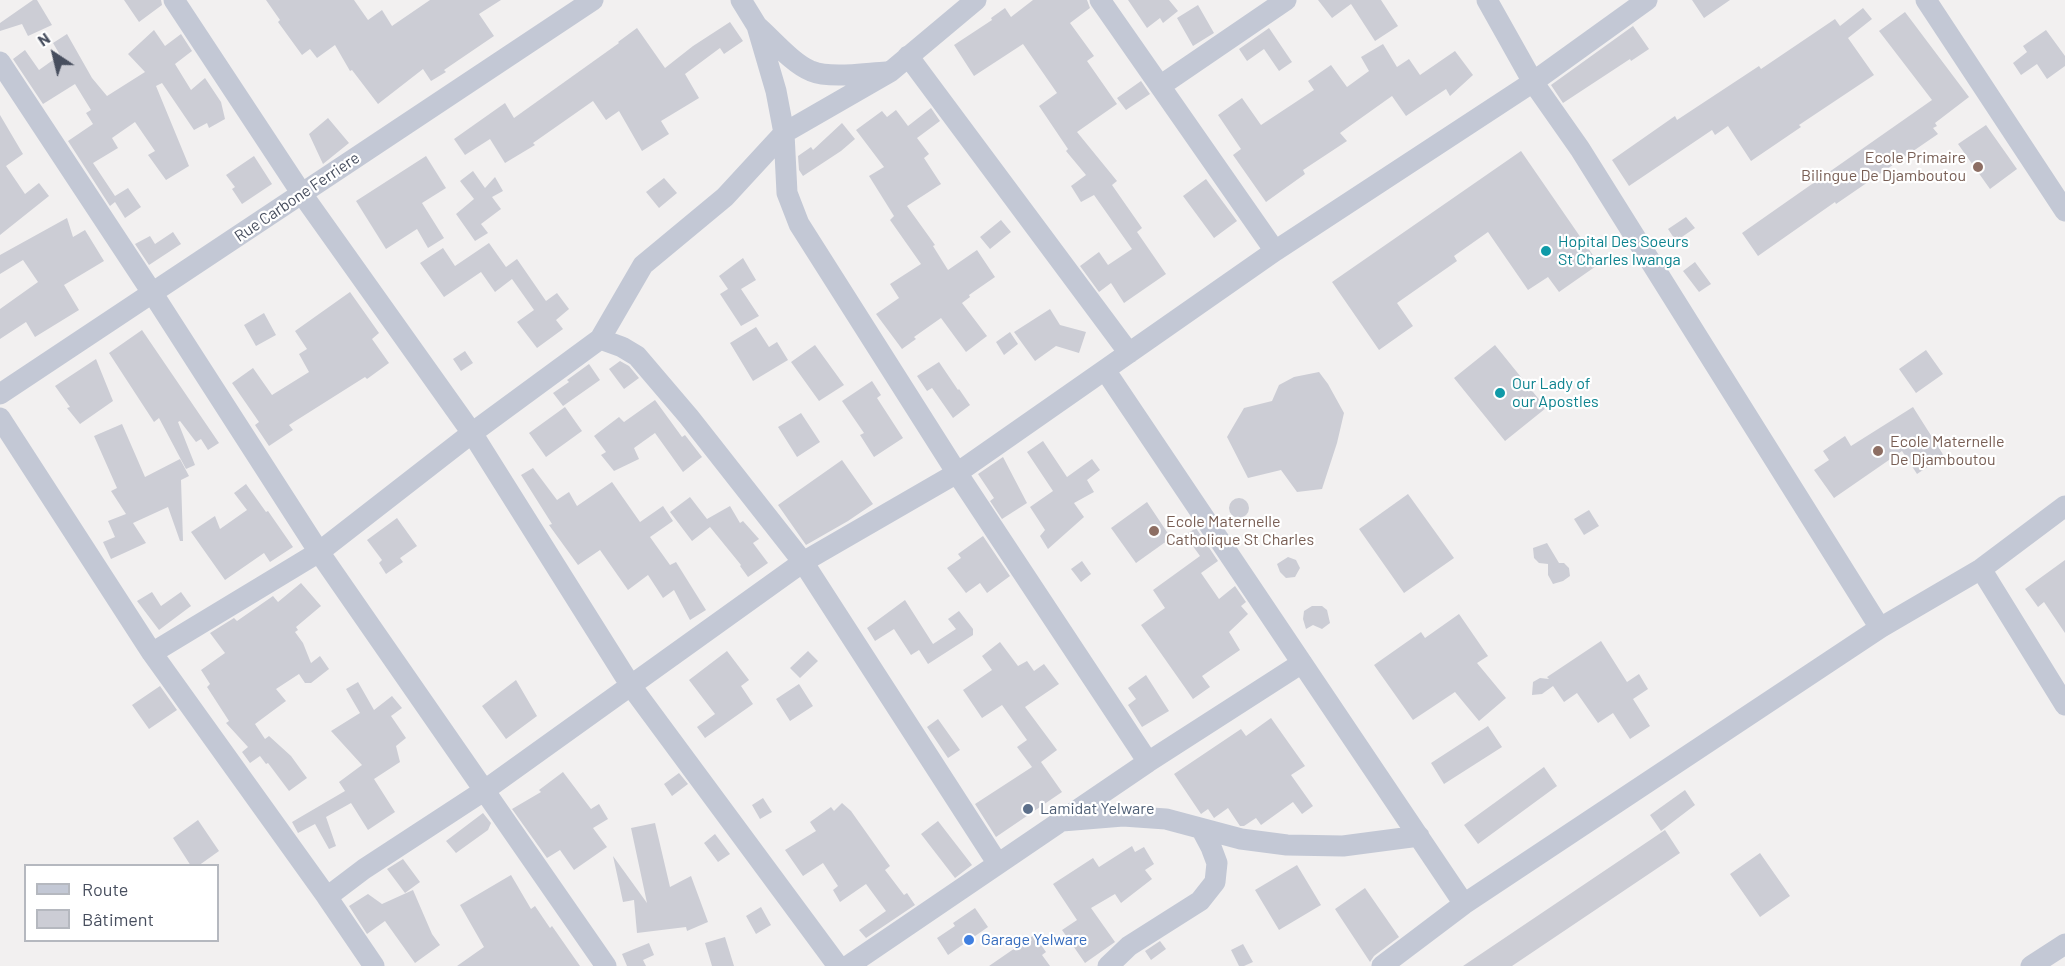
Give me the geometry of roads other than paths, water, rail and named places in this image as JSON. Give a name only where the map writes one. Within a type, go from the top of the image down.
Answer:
[{"type":"street","points":[[174,0],[302,194],[471,433],[631,686],[838,966]]},
{"type":"street","name":"Rue Carbone Ferriere","points":[[0,394],[593,0]]},
{"type":"street","points":[[741,0],[757,26],[776,91],[784,133],[787,192],[799,224],[957,473],[1148,762]]},
{"type":"street","points":[[152,653],[319,552],[471,433],[600,339],[643,265],[724,197],[784,133],[890,72],[976,0]]},
{"type":"street","points":[[1100,0],[1275,251]]},
{"type":"street","points":[[1160,86],[1286,0]]},
{"type":"street","points":[[1487,0],[1533,82],[1580,149],[1880,628]]},
{"type":"street","points":[[327,897],[364,869],[485,790],[803,562],[957,473],[1275,251],[1533,82],[1647,0]]},
{"type":"street","points":[[1926,0],[2065,211]]},
{"type":"street","points":[[757,26],[799,64],[812,71],[829,74],[890,72]]},
{"type":"street","points":[[908,56],[1129,353]]},
{"type":"street","points":[[0,62],[319,552],[606,966]]},
{"type":"street","points":[[600,339],[622,347],[637,356],[689,417],[803,562],[998,864]]},
{"type":"street","points":[[1105,370],[1464,904]]},
{"type":"street","points":[[0,418],[152,653],[374,966]]},
{"type":"street","points":[[1387,965],[1464,904],[1880,628],[1981,569],[2065,506]]},
{"type":"street","points":[[1981,569],[2065,705]]},
{"type":"street","points":[[848,966],[1148,762],[1302,663]]},
{"type":"street","points":[[1061,821],[1123,816],[1166,819],[1241,839],[1287,845],[1342,846],[1419,836]]},
{"type":"street","points":[[1108,966],[1129,946],[1200,901],[1215,882],[1217,863],[1202,830]]},
{"type":"street","points":[[2031,966],[2065,944]]},
{"type":"place","name":"Ecole Primaire Bilingue De Djamboutou","points":[[1978,167]]},
{"type":"place","name":"Hopital Des Soeurs St Charles Iwanga","points":[[1546,251]]},
{"type":"place","name":"Our Lady of our Apostles","points":[[1500,393]]},
{"type":"place","name":"Ecole Maternelle De Djamboutou","points":[[1878,451]]},
{"type":"place","name":"Ecole Maternelle Catholique St Charles","points":[[1154,531]]},
{"type":"place","name":"Lamidat Yelware","points":[[1028,809]]},
{"type":"place","name":"Garage Yelware","points":[[969,940]]}]
